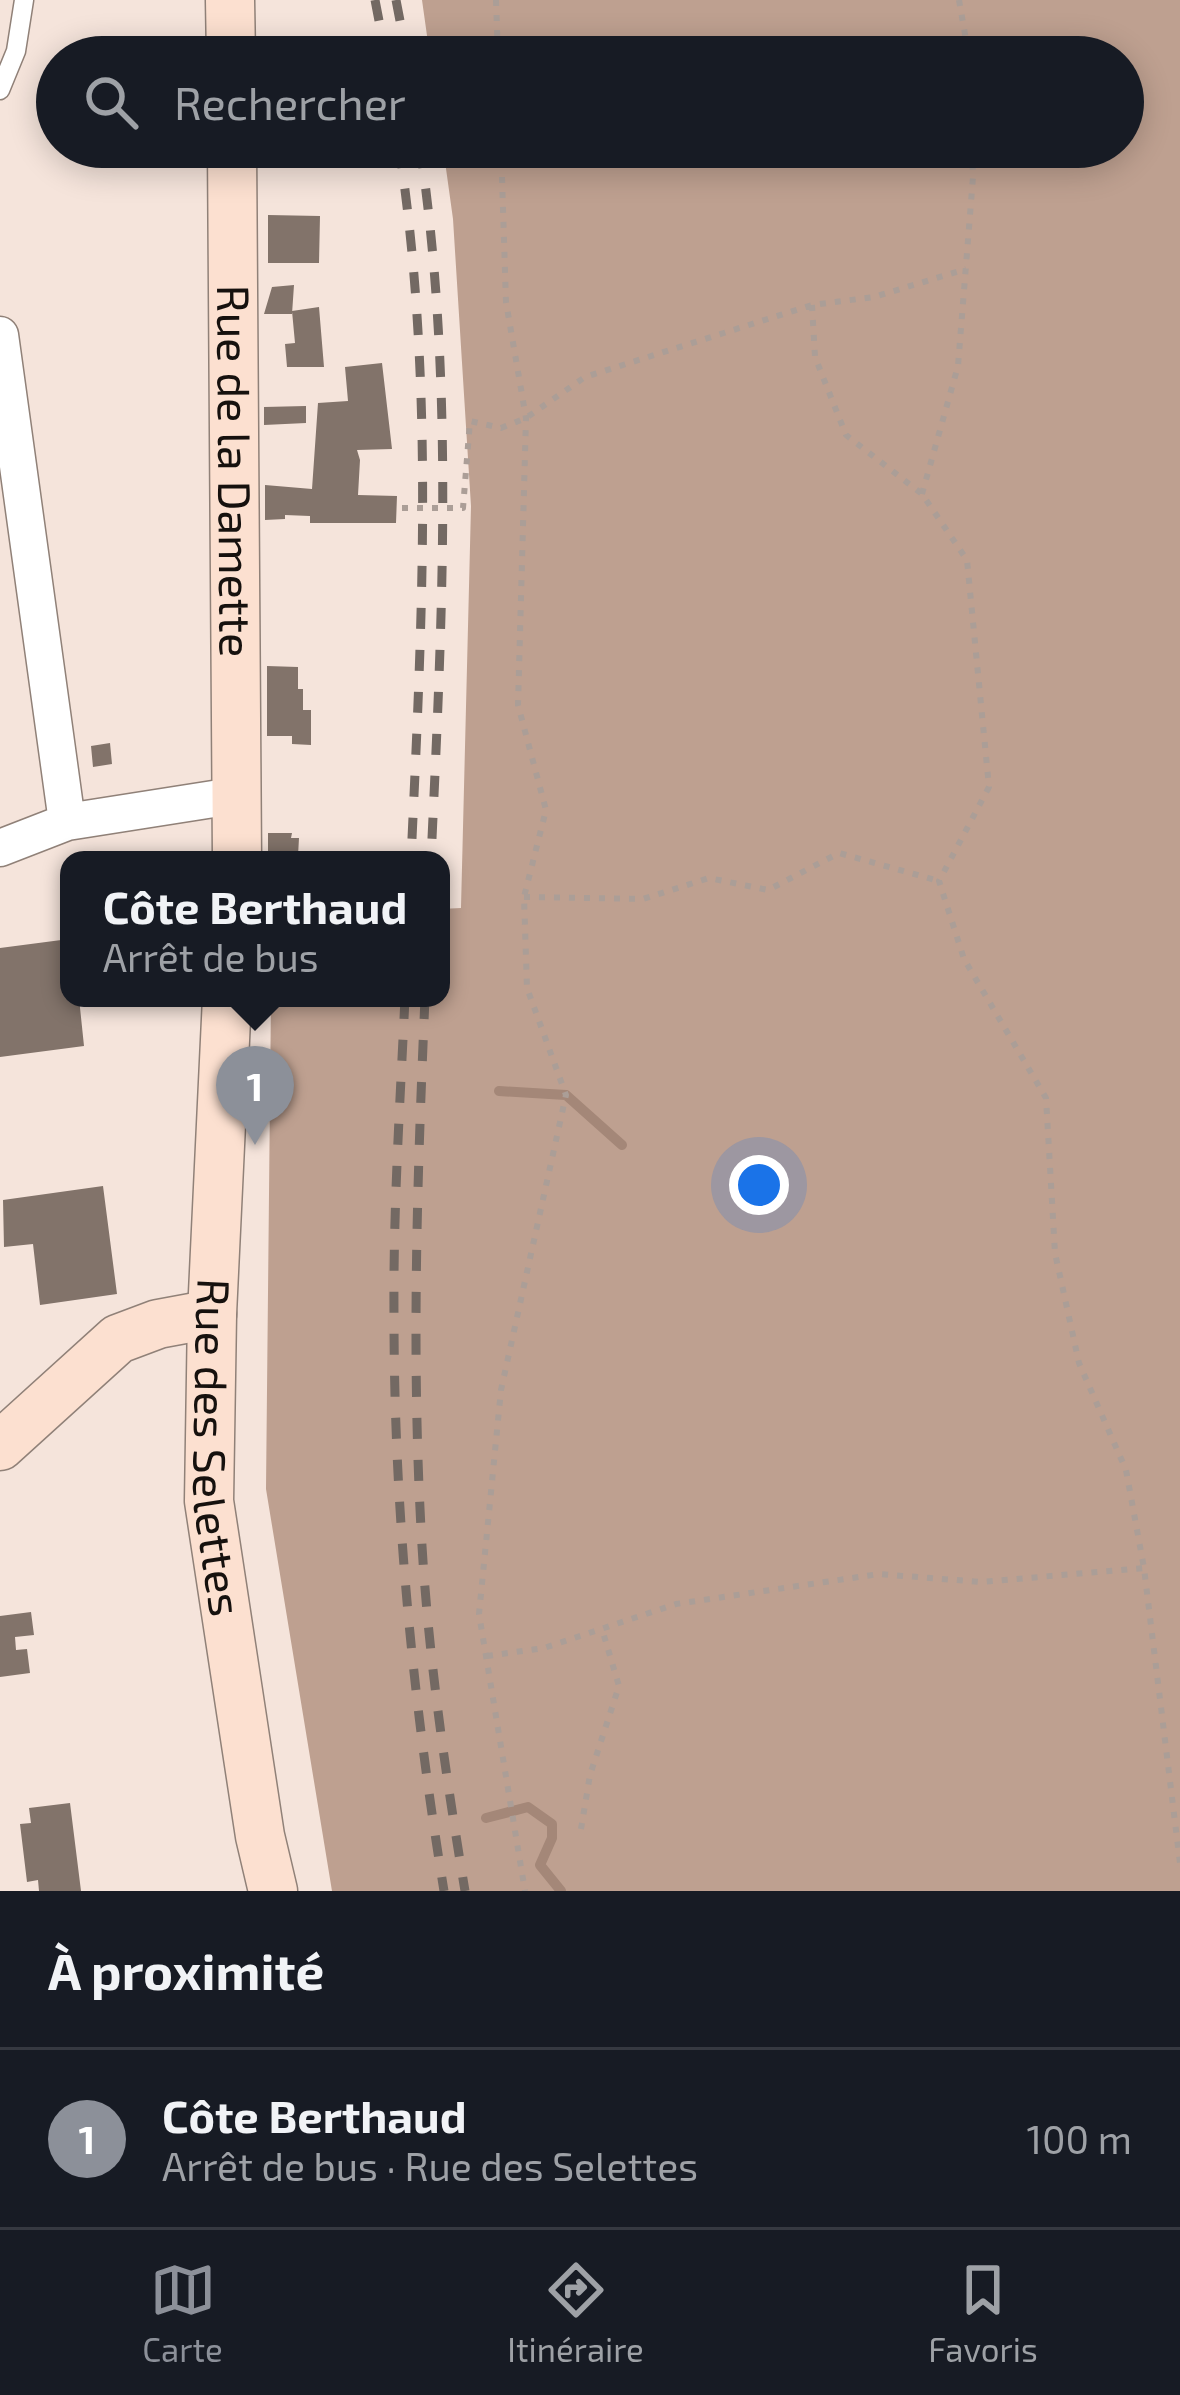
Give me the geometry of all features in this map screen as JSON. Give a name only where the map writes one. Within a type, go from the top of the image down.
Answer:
[{"type":"main road","points":[[230,0],[231,36]]},
{"type":"main road","name":"Rue de la Damette","points":[[232,168],[239,795]]},
{"type":"main road","points":[[237,851],[239,795]]},
{"type":"main road","name":"Rue des Selettes","points":[[227,1007],[212,1314],[209,1501],[260,1836],[273,1891]]},
{"type":"main road","points":[[0,1446],[118,1340],[158,1324],[212,1314]]},
{"type":"street","points":[[0,335],[67,821]]},
{"type":"street","points":[[0,848],[67,821],[239,795]]},
{"type":"lane","points":[[0,90],[16,51],[24,0]]},
{"type":"path","points":[[496,0],[497,36]]},
{"type":"path","points":[[959,0],[965,36]]},
{"type":"path","points":[[502,168],[506,302],[526,418],[518,705],[546,810],[524,897],[526,988],[566,1095],[501,1390],[479,1614],[525,1891]]},
{"type":"path","points":[[922,494],[958,366],[971,168]]},
{"type":"path","points":[[402,508],[464,508],[470,421],[501,428],[526,418],[585,377],[812,305],[874,297],[966,269]]},
{"type":"path","points":[[812,305],[815,357],[846,435],[922,494],[967,560],[989,787],[939,881],[964,959],[1046,1098],[1055,1253],[1079,1364],[1126,1470],[1144,1568],[1180,1863]]},
{"type":"path","points":[[524,897],[643,899],[709,878],[768,890],[839,853],[939,881]]},
{"type":"path","points":[[486,1656],[544,1648],[676,1604],[879,1574],[981,1582],[1144,1568]]},
{"type":"path","points":[[581,1829],[590,1774],[619,1686],[602,1629]]},
{"type":"shaded area","points":[[422,0],[1180,0],[1180,1891],[332,1891],[266,1489],[271,1007],[450,1007],[450,909],[461,908],[471,506],[446,168],[1144,168],[1144,36],[427,36]]},
{"type":"building","points":[[268,215],[320,216],[319,263],[268,263]]},
{"type":"building","points":[[294,285],[292,314],[264,314],[272,287]]},
{"type":"building","points":[[319,307],[324,367],[287,367],[285,344],[295,343],[292,311]]},
{"type":"building","points":[[382,363],[392,449],[357,450],[358,495],[397,496],[396,523],[310,523],[310,516],[285,515],[285,519],[265,520],[265,485],[312,489],[318,403],[348,401],[345,367]]},
{"type":"building","points":[[306,406],[306,423],[264,425],[264,407]]},
{"type":"building","points":[[267,666],[298,667],[303,710],[311,710],[311,745],[292,744],[292,736],[267,736]]},
{"type":"building","points":[[110,743],[112,764],[93,767],[91,746]]},
{"type":"building","points":[[268,833],[292,833],[291,838],[299,838],[298,851],[268,851]]},
{"type":"building","points":[[60,940],[60,1007],[80,1007],[84,1046],[0,1057],[0,948]]},
{"type":"building","points":[[103,1186],[117,1294],[40,1305],[33,1244],[4,1247],[3,1200]]},
{"type":"building","points":[[31,1612],[34,1635],[15,1637],[16,1650],[27,1649],[30,1673],[0,1677],[0,1616]]},
{"type":"building","points":[[70,1803],[81,1891],[39,1891],[38,1880],[27,1882],[20,1824],[31,1823],[29,1808]]},
{"type":"waterway","points":[[499,1091],[566,1095],[622,1145]]},
{"type":"waterway","points":[[486,1818],[528,1807],[552,1824],[552,1838],[540,1865],[561,1891]]},
{"type":"railway","points":[[375,0],[382,36]]},
{"type":"railway","points":[[396,0],[403,36]]},
{"type":"railway","points":[[402,168],[422,414],[422,592],[411,851]]},
{"type":"railway","points":[[423,168],[442,414],[442,592],[431,851]]},
{"type":"railway","points":[[405,1007],[395,1238],[397,1462],[415,1677],[444,1891]]},
{"type":"railway","points":[[425,1007],[416,1272],[419,1477],[434,1676],[465,1891]]},
{"type":"place","name":"Côte Berthaud","points":[[255,1145]]}]
